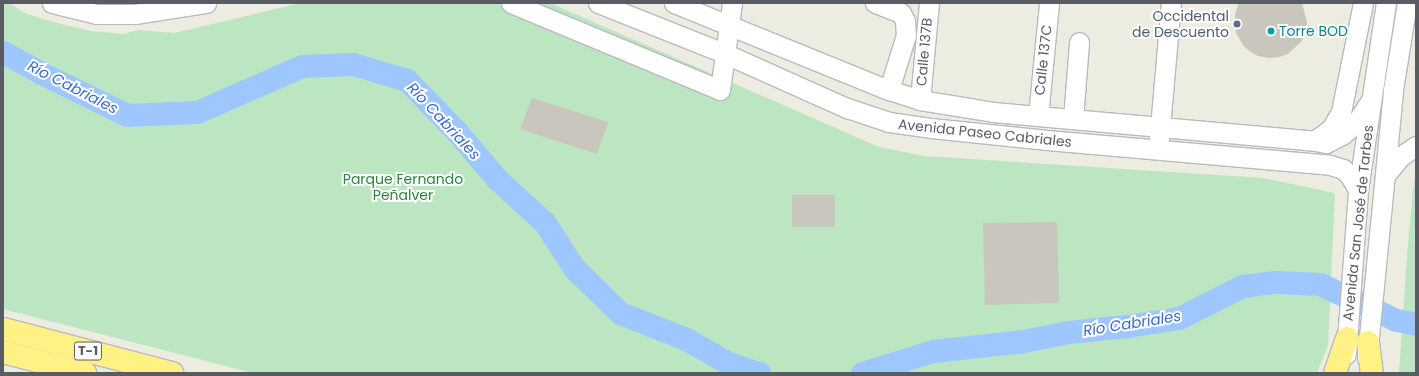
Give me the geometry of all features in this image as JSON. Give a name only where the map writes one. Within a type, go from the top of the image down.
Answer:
[{"type":"highway","name":"T-1","points":[[3,329],[172,373]]},
{"type":"highway","points":[[1335,373],[1347,338]]},
{"type":"highway","points":[[1368,342],[1372,373]]},
{"type":"highway","name":"T-1","points":[[3,352],[85,373]]},
{"type":"street","points":[[52,3],[96,14],[127,14],[206,3]]},
{"type":"street","points":[[511,3],[720,90],[726,54],[718,16],[732,3]]},
{"type":"street","name":"Avenida Paseo Cabriales","points":[[598,3],[726,54],[847,108],[888,122],[931,128],[1158,151],[1330,164],[1343,169],[1350,176],[1358,190]]},
{"type":"street","name":"Avenida Paseo Cabriales","points":[[674,3],[718,16],[818,63],[889,90],[920,100],[992,112],[1326,143],[1342,135],[1356,123],[1371,100]]},
{"type":"street","points":[[875,3],[901,13],[906,21],[906,35],[889,90]]},
{"type":"street","name":"Calle 137B","points":[[920,100],[929,3]]},
{"type":"street","name":"Calle 137C","points":[[1038,116],[1049,3]]},
{"type":"street","points":[[1158,151],[1171,3]]},
{"type":"street","points":[[1315,141],[1331,130],[1341,112],[1363,3]]},
{"type":"street","name":"Avenida San José de Tarbes","points":[[1344,373],[1358,190],[1386,3]]},
{"type":"street","name":"Avenida San José de Tarbes","points":[[1365,373],[1386,174],[1393,90],[1407,3]]},
{"type":"street","points":[[1073,119],[1079,42]]},
{"type":"street","points":[[1386,174],[1401,156],[1416,146]]},
{"type":"green space","name":"Parque Fernando Peñalver","points":[[3,3],[8,3],[27,14],[53,22],[91,31],[124,34],[139,30],[174,33],[301,3],[550,3],[879,147],[924,156],[1263,178],[1335,193],[1328,346],[1317,373],[253,373],[3,309]]},
{"type":"green space","points":[[1416,179],[1416,373],[1399,373],[1407,256],[1414,180]]},
{"type":"building","name":"Torre BOD","points":[[1239,3],[1302,3],[1307,22],[1302,41],[1288,54],[1279,57],[1269,58],[1258,56],[1249,51],[1243,45],[1236,33],[1235,14]]},
{"type":"building","points":[[532,98],[608,122],[597,154],[520,129]]},
{"type":"building","points":[[792,195],[835,195],[835,227],[792,227]]},
{"type":"building","points":[[1057,222],[1059,303],[985,305],[983,223]]},
{"type":"waterway","name":"Río Cabriales","points":[[3,52],[41,73],[127,115],[197,112],[302,66],[353,64],[407,80],[457,132],[497,179],[545,223],[574,268],[620,313],[686,339],[728,363],[759,373]]},
{"type":"waterway","name":"Río Cabriales","points":[[862,373],[933,351],[1023,341],[1068,332],[1127,326],[1179,318],[1242,286],[1276,282],[1320,284],[1396,320],[1416,324]]},
{"type":"place","name":"Occidental de Descuento","points":[[1237,24]]},
{"type":"place","name":"Torre BOD","points":[[1271,31]]}]
